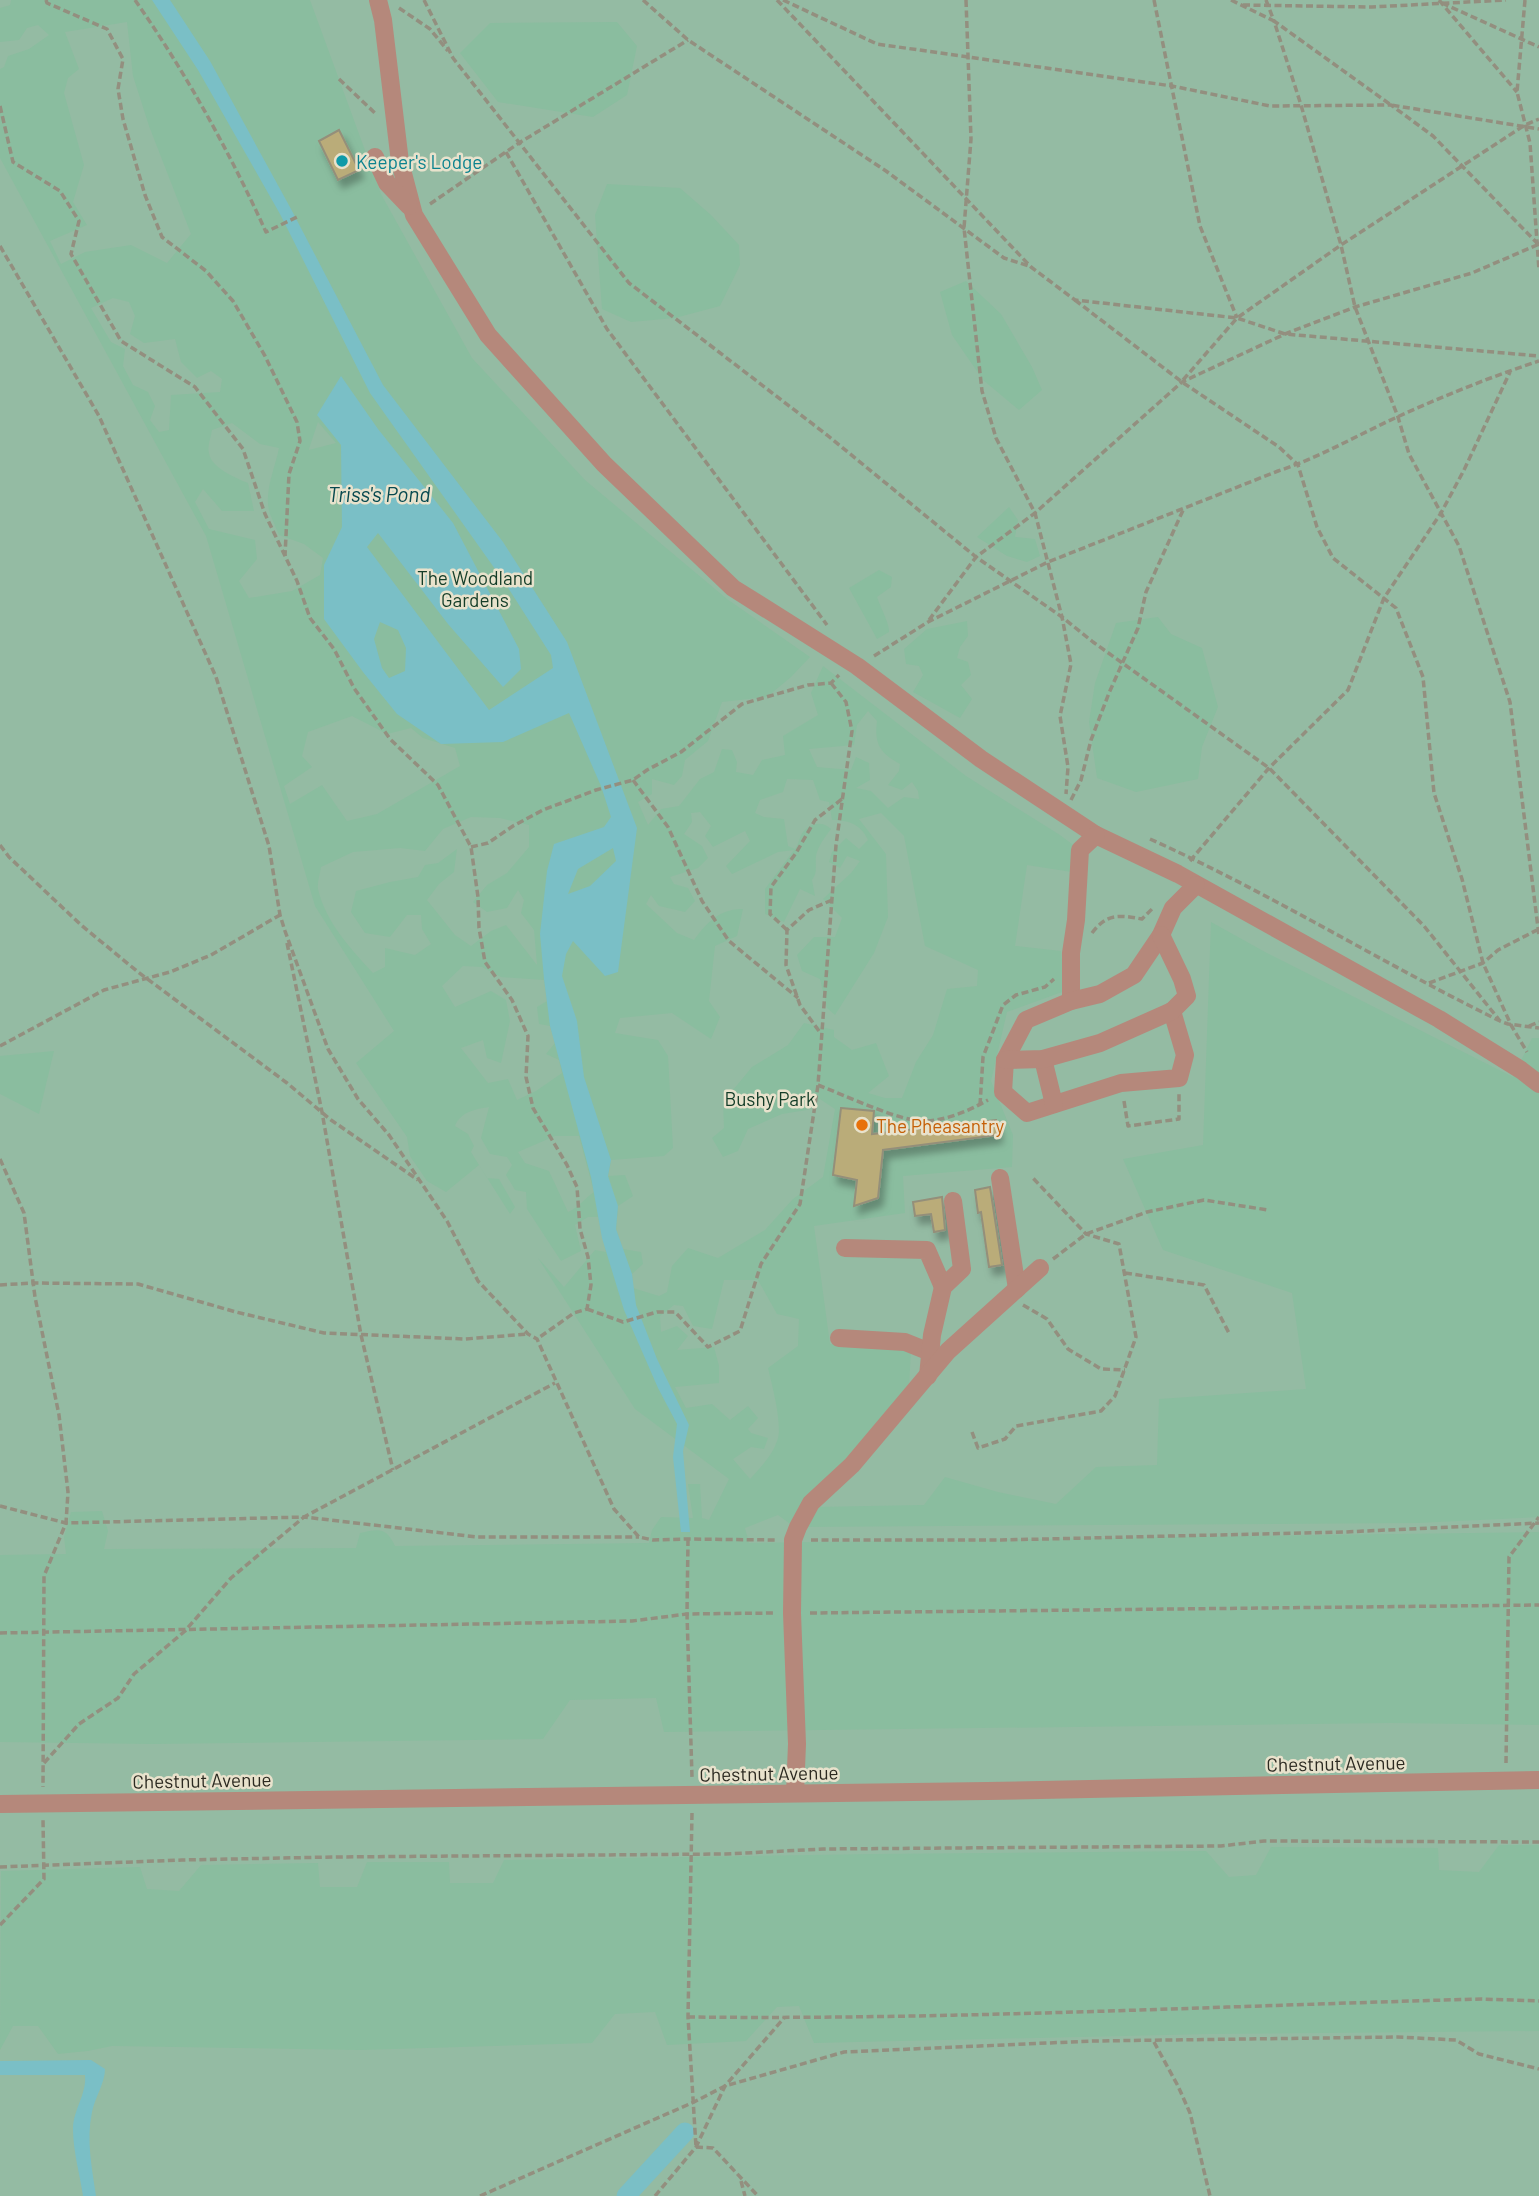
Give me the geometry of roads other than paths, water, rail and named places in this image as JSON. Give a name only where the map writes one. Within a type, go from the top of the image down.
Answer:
[{"type":"street","points":[[379,1],[400,162],[413,212]]},
{"type":"street","points":[[375,157],[384,186],[413,212],[488,335],[604,464],[733,588],[857,666],[981,759],[1096,835],[1178,874],[1439,1019],[1539,1084]]},
{"type":"street","points":[[1071,1001],[1071,953],[1076,920],[1080,850],[1096,835]]},
{"type":"street","points":[[1172,1011],[1185,1055],[1179,1078],[1121,1083],[1027,1113],[1003,1092],[1005,1060],[1026,1020],[1071,1001],[1100,994],[1134,975],[1161,934],[1173,908],[1196,885]]},
{"type":"street","points":[[1005,1060],[1042,1059],[1100,1043],[1172,1011],[1187,996],[1161,934]]},
{"type":"street","points":[[1042,1059],[1054,1104]]},
{"type":"street","points":[[1000,1178],[1011,1295]]},
{"type":"street","points":[[943,1287],[962,1269],[953,1201]]},
{"type":"street","points":[[845,1248],[928,1250],[943,1287],[928,1376]]},
{"type":"street","points":[[794,1793],[797,1744],[792,1613],[793,1540],[798,1527],[811,1503],[852,1465],[948,1351],[1040,1268]]},
{"type":"street","points":[[839,1338],[905,1342],[930,1352]]},
{"type":"street","name":"Chestnut Avenue","points":[[0,1804],[1539,1780]]},
{"type":"water","name":"Triss's Pond","points":[[152,0],[170,0],[210,61],[383,385],[503,542],[567,642],[637,828],[618,972],[605,976],[573,941],[566,954],[562,976],[577,1021],[584,1077],[611,1160],[608,1176],[618,1206],[616,1229],[632,1274],[636,1305],[657,1359],[689,1425],[683,1451],[690,1532],[681,1532],[673,1457],[677,1424],[624,1310],[602,1238],[591,1177],[550,1026],[544,979],[540,934],[547,871],[554,844],[604,827],[611,817],[601,786],[569,713],[503,742],[441,744],[397,714],[324,619],[324,565],[342,527],[341,445],[317,415],[341,376],[378,429],[453,523],[519,649],[521,669],[503,687],[448,624],[378,533],[367,547],[489,710],[553,668],[551,655],[505,583],[370,393],[280,214],[198,70]],"holes":[[[380,622],[398,630],[406,648],[405,671],[389,678],[382,668],[374,639]],[[613,848],[616,861],[590,886],[568,894],[578,869]]]},
{"type":"water","points":[[91,2060],[105,2069],[92,2112],[90,2133],[96,2196],[83,2196],[73,2129],[85,2075],[0,2075],[0,2061]]},
{"type":"waterway","points":[[626,2196],[685,2132]]},
{"type":"place","name":"Keeper's Lodge","points":[[342,161]]},
{"type":"place","name":"The Pheasantry","points":[[862,1125]]},
{"type":"park label","name":"The Woodland Gardens","points":[[475,588]]},
{"type":"park label","name":"Bushy Park","points":[[770,1098]]}]
